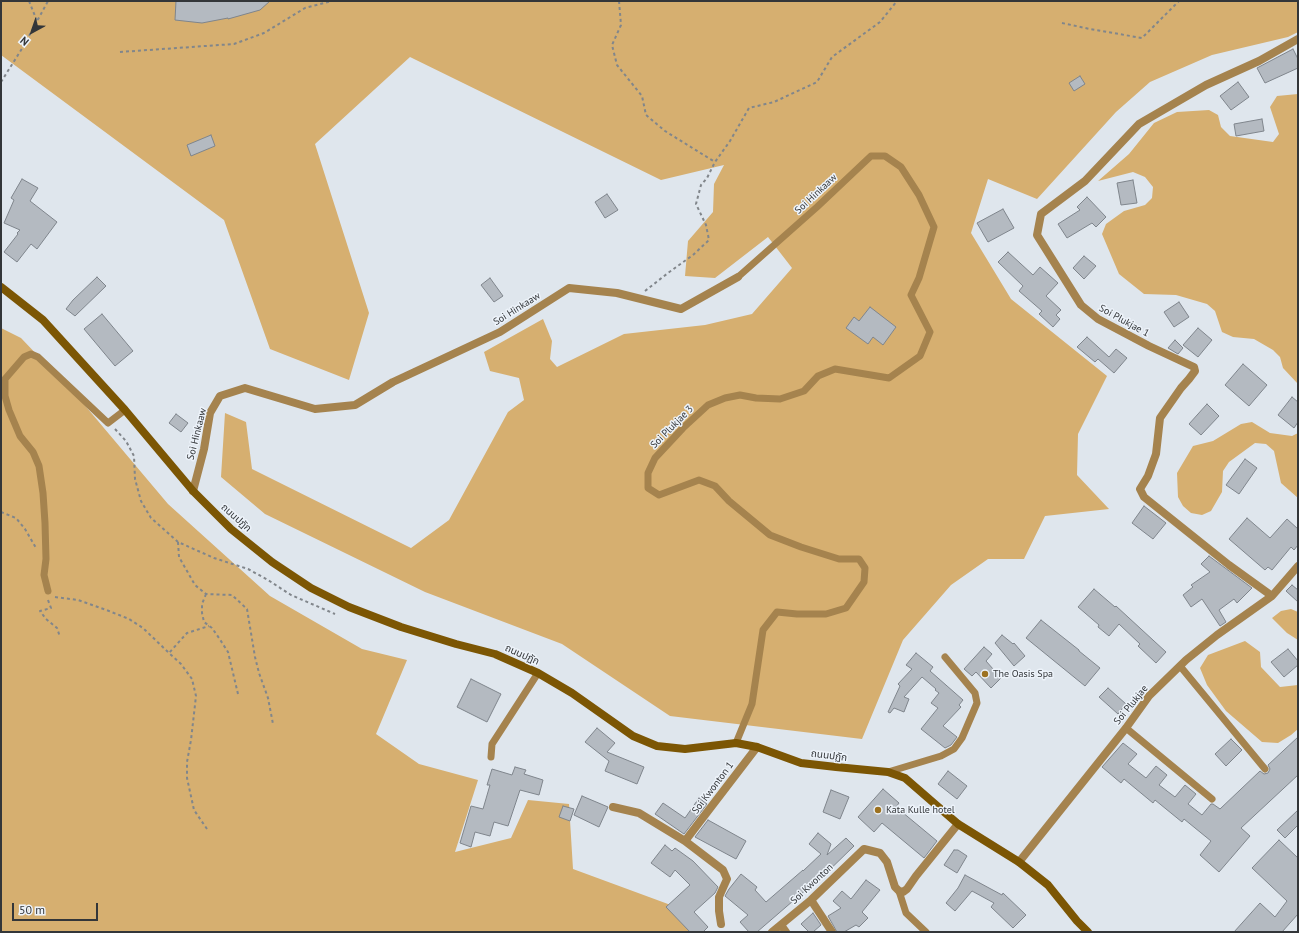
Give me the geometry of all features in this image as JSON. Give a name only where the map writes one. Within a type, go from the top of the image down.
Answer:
[{"type":"main road","name":"ถนนปฏัก","points":[[1,287],[43,320],[125,410],[193,491],[232,529],[272,562],[311,588],[349,607],[401,627],[495,654],[538,673],[572,693],[633,736],[657,746],[685,749],[736,743],[757,747],[801,763],[836,768],[888,772],[905,778],[958,824],[1019,862],[1048,885],[1077,921],[1088,932]]},
{"type":"street","name":"Soi Plukjae 1","points":[[1272,596],[1229,565],[1144,497],[1140,489],[1148,476],[1156,454],[1160,418],[1172,400],[1190,379],[1194,371],[1194,367],[1149,346],[1098,319],[1081,305],[1037,235],[1041,214],[1086,181],[1139,124],[1206,85],[1298,39]]},
{"type":"street","name":"Soi Hinkaaw","points":[[193,491],[204,449],[210,413],[220,396],[245,388],[316,409],[355,405],[393,382],[500,332],[569,288],[617,293],[681,309],[738,277]]},
{"type":"street","name":"Soi Plukjae","points":[[1019,862],[1126,728],[1149,696],[1180,666],[1217,635],[1272,596],[1298,566]]},
{"type":"street","name":"Soi Kwonton 1","points":[[685,841],[757,747]]},
{"type":"street","points":[[613,807],[639,813],[685,841],[723,870],[727,879],[719,897],[721,924]]},
{"type":"street","points":[[899,891],[903,892],[907,890],[916,876],[958,824]]},
{"type":"street","name":"Soi Kwonton","points":[[772,932],[811,900],[864,849],[880,853],[886,862],[895,887],[899,891]]},
{"type":"street","points":[[811,900],[832,932]]},
{"type":"street","points":[[781,924],[786,932]]},
{"type":"lane","name":"Soi Hinkaaw","points":[[738,277],[818,207],[871,156],[885,156]]},
{"type":"lane","name":"Soi Plukjae 3","points":[[736,743],[752,704],[763,630],[777,612],[826,614],[846,608],[864,582],[865,568],[859,558],[839,559],[770,535],[729,501],[715,486],[699,480],[659,495],[648,488],[648,473],[655,458],[683,428],[708,405],[725,398],[740,395],[756,398],[780,399],[804,391],[818,376],[835,368],[889,378],[920,356],[930,332],[911,295],[919,278],[934,227],[918,195],[901,167],[885,156]]},
{"type":"lane","points":[[48,591],[44,576],[46,562],[43,493],[39,466],[33,452],[20,436],[9,410],[5,396],[5,378],[24,357],[32,354],[44,362],[108,423],[125,410]]},
{"type":"lane","points":[[888,772],[941,756],[954,749],[962,738],[977,703],[975,692],[945,657]]},
{"type":"lane","points":[[1180,666],[1265,769]]},
{"type":"lane","points":[[491,757],[492,744],[538,673]]},
{"type":"lane","points":[[1126,728],[1212,799]]},
{"type":"lane","points":[[899,891],[906,913],[926,932]]},
{"type":"path","points":[[29,1],[37,21]]},
{"type":"path","points":[[1,82],[48,1]]},
{"type":"path","points":[[120,52],[234,44],[264,33],[305,8],[332,1]]},
{"type":"path","points":[[619,1],[621,25],[612,45],[617,65],[642,96],[646,115],[665,131],[715,162]]},
{"type":"path","points":[[637,298],[693,255],[708,240],[706,225],[696,204],[701,185],[707,178],[715,162],[730,141],[749,108],[774,102],[817,82],[832,57],[880,22],[897,1]]},
{"type":"path","points":[[1062,23],[1142,38],[1180,1]]},
{"type":"path","points":[[108,423],[126,441],[134,456],[135,479],[141,501],[151,518],[178,542],[214,558],[248,569],[291,595],[335,614]]},
{"type":"path","points":[[1,512],[16,518],[46,562]]},
{"type":"path","points":[[178,542],[179,557],[195,585],[206,594],[232,595],[248,609],[255,657],[268,698],[273,724]]},
{"type":"path","points":[[48,591],[56,598],[78,600],[109,610],[129,619],[143,628],[181,664],[192,679],[196,696],[192,740],[187,762],[186,778],[194,810],[207,829]]},
{"type":"path","points":[[48,591],[48,600],[51,608],[40,611],[46,619],[57,628],[60,637]]},
{"type":"path","points":[[206,594],[202,604],[204,622],[219,638],[228,652],[238,694]]},
{"type":"path","points":[[169,653],[187,633],[209,626]]},
{"type":"shaded area","points":[[1,1],[1298,1],[1298,32],[1288,37],[1212,55],[1150,82],[1116,112],[1037,199],[988,179],[971,233],[1011,299],[1107,376],[1078,434],[1077,475],[1109,509],[1045,516],[1024,559],[988,559],[951,585],[903,640],[862,739],[670,716],[562,644],[425,592],[265,514],[221,477],[225,413],[246,422],[252,469],[411,548],[449,520],[508,412],[524,400],[519,378],[490,371],[484,352],[543,319],[552,341],[550,359],[557,367],[624,334],[705,325],[752,314],[792,268],[768,237],[715,278],[685,276],[688,241],[713,212],[714,184],[724,165],[661,180],[410,57],[315,144],[369,313],[349,380],[270,349],[224,220],[1,55]]},
{"type":"shaded area","points":[[1298,94],[1298,384],[1283,368],[1280,357],[1273,350],[1254,339],[1233,337],[1222,332],[1215,311],[1207,304],[1176,295],[1144,294],[1119,274],[1102,234],[1106,224],[1124,211],[1145,205],[1152,198],[1153,187],[1145,177],[1133,172],[1098,181],[1129,154],[1154,123],[1177,112],[1209,110],[1218,115],[1221,127],[1230,136],[1273,142],[1279,134],[1270,107],[1277,96]]},
{"type":"shaded area","points":[[1,328],[21,338],[82,402],[168,504],[270,596],[362,649],[407,660],[376,734],[419,764],[478,780],[455,852],[511,838],[528,800],[569,804],[573,869],[687,911],[691,932],[1,932]]},
{"type":"shaded area","points":[[1252,422],[1270,433],[1292,436],[1298,433],[1298,498],[1281,483],[1274,451],[1266,444],[1255,443],[1229,462],[1223,471],[1222,492],[1211,511],[1202,515],[1191,513],[1183,506],[1178,497],[1177,473],[1193,446],[1213,441],[1241,424]]},
{"type":"shaded area","points":[[1291,609],[1298,612],[1298,640],[1287,633],[1272,618],[1281,611]]},
{"type":"shaded area","points":[[1245,641],[1260,652],[1261,667],[1280,687],[1298,685],[1298,729],[1278,743],[1262,742],[1226,711],[1207,685],[1200,668],[1208,655]]},
{"type":"building","points":[[176,1],[270,1],[260,10],[228,19],[202,23],[175,20]]},
{"type":"building","points":[[1293,49],[1298,59],[1298,68],[1265,83],[1257,68]]},
{"type":"building","points":[[1080,76],[1085,84],[1074,91],[1069,83]]},
{"type":"building","points":[[1238,82],[1249,97],[1231,110],[1220,96]]},
{"type":"building","points":[[1262,119],[1264,131],[1236,136],[1234,124]]},
{"type":"building","points":[[211,135],[215,146],[191,156],[187,145]]},
{"type":"building","points":[[22,179],[38,188],[30,201],[57,222],[37,249],[31,244],[17,262],[4,252],[20,230],[4,223],[14,200],[11,198]]},
{"type":"building","points":[[1133,180],[1137,203],[1121,205],[1117,183]]},
{"type":"building","points":[[607,194],[618,210],[605,218],[595,202]]},
{"type":"building","points":[[1087,197],[1106,217],[1096,227],[1092,223],[1067,238],[1058,224],[1080,210],[1077,207]]},
{"type":"building","points":[[1003,209],[1014,228],[988,242],[977,223]]},
{"type":"building","points":[[1008,252],[1033,275],[1040,267],[1058,283],[1046,296],[1061,310],[1056,315],[1060,319],[1053,327],[1039,314],[1042,311],[1019,291],[1023,286],[998,262]]},
{"type":"building","points":[[1084,256],[1096,266],[1084,279],[1073,268]]},
{"type":"building","points":[[97,277],[106,286],[75,316],[66,309],[73,300]]},
{"type":"building","points":[[490,278],[503,296],[494,302],[481,285]]},
{"type":"building","points":[[1179,302],[1189,317],[1174,327],[1164,312]]},
{"type":"building","points":[[870,307],[896,327],[883,345],[873,337],[868,344],[846,328],[854,317],[859,321]]},
{"type":"building","points":[[102,314],[133,351],[115,366],[84,329]]},
{"type":"building","points":[[1198,328],[1212,340],[1198,357],[1183,345]]},
{"type":"building","points":[[1087,337],[1109,357],[1116,349],[1127,358],[1114,373],[1098,359],[1095,362],[1077,347]]},
{"type":"building","points":[[1175,340],[1183,348],[1178,354],[1168,348]]},
{"type":"building","points":[[1243,364],[1267,385],[1249,406],[1225,385]]},
{"type":"building","points":[[1292,397],[1298,402],[1298,422],[1294,428],[1278,415]]},
{"type":"building","points":[[1207,404],[1219,416],[1201,435],[1189,424]]},
{"type":"building","points":[[176,414],[188,423],[181,432],[169,423]]},
{"type":"building","points":[[1245,459],[1257,468],[1239,494],[1226,485]]},
{"type":"building","points":[[1144,506],[1166,523],[1153,539],[1132,523]]},
{"type":"building","points":[[1247,518],[1270,538],[1287,519],[1298,529],[1298,545],[1294,550],[1291,547],[1272,570],[1268,567],[1265,570],[1229,539]]},
{"type":"building","points":[[1209,556],[1252,588],[1237,603],[1234,599],[1219,610],[1226,622],[1220,626],[1202,599],[1191,607],[1183,595],[1193,587],[1191,585],[1210,572],[1201,564]]},
{"type":"building","points":[[1292,585],[1298,590],[1298,602],[1286,591]]},
{"type":"building","points":[[1094,589],[1115,607],[1116,606],[1166,652],[1156,663],[1138,646],[1140,644],[1119,624],[1109,636],[1098,627],[1099,625],[1078,607]]},
{"type":"building","points":[[1041,620],[1100,668],[1085,686],[1026,638]]},
{"type":"building","points":[[1002,635],[1013,644],[1014,643],[1025,656],[1014,666],[995,643]]},
{"type":"building","points":[[984,647],[992,654],[986,661],[1001,678],[991,688],[976,672],[972,676],[964,669]]},
{"type":"building","points":[[1288,649],[1298,661],[1298,665],[1284,677],[1271,662]]},
{"type":"building","points":[[916,653],[933,667],[930,671],[963,700],[959,705],[961,707],[943,726],[957,737],[951,745],[945,748],[921,729],[938,708],[931,703],[939,693],[922,677],[904,697],[909,699],[904,712],[894,708],[890,713],[888,712],[900,686],[898,684],[912,669],[906,665]]},
{"type":"building","points":[[471,679],[501,694],[487,722],[457,707]]},
{"type":"building","points":[[1108,688],[1126,704],[1118,714],[1099,697]]},
{"type":"building","points":[[597,728],[615,743],[607,752],[644,767],[637,784],[605,771],[609,761],[585,742]]},
{"type":"building","points":[[1298,737],[1298,775],[1241,828],[1250,836],[1219,872],[1200,855],[1211,841],[1184,819],[1182,822],[1155,800],[1153,803],[1124,779],[1121,783],[1102,767],[1123,743],[1137,754],[1128,764],[1146,778],[1156,766],[1167,775],[1159,785],[1175,797],[1185,785],[1196,794],[1188,804],[1202,815],[1211,804],[1220,809],[1260,771],[1264,774],[1268,773],[1270,769],[1268,765]]},
{"type":"building","points":[[1231,739],[1242,750],[1226,766],[1215,754]]},
{"type":"building","points":[[515,767],[526,770],[524,774],[543,780],[539,795],[520,790],[508,826],[494,822],[490,836],[475,832],[471,847],[460,843],[471,806],[483,809],[490,785],[487,785],[492,769],[512,775]]},
{"type":"building","points":[[948,771],[967,786],[957,799],[938,784]]},
{"type":"building","points":[[883,789],[899,803],[896,807],[937,841],[924,858],[882,823],[874,832],[858,817]]},
{"type":"building","points":[[831,790],[849,797],[840,819],[823,812]]},
{"type":"building","points":[[582,796],[608,807],[599,827],[574,815]]},
{"type":"building","points":[[699,798],[707,804],[684,834],[655,814],[663,803],[685,818]]},
{"type":"building","points":[[563,806],[574,809],[570,821],[559,817]]},
{"type":"building","points":[[1298,810],[1298,825],[1285,838],[1277,830]]},
{"type":"building","points":[[708,820],[746,841],[736,859],[695,837]]},
{"type":"building","points":[[818,833],[831,844],[827,855],[846,838],[854,846],[816,883],[815,882],[757,932],[749,932],[740,922],[748,915],[725,896],[729,889],[741,874],[757,887],[755,890],[766,902],[821,854],[809,844]]},
{"type":"building","points":[[1279,840],[1298,858],[1298,914],[1282,932],[1234,932],[1260,903],[1275,917],[1287,901],[1252,868]]},
{"type":"building","points":[[665,845],[672,851],[675,848],[693,861],[718,887],[715,893],[694,912],[708,927],[703,932],[690,932],[666,907],[690,885],[675,870],[670,877],[651,863]]},
{"type":"building","points":[[954,850],[958,850],[967,856],[957,873],[944,865]]},
{"type":"building","points":[[965,875],[1002,895],[1003,893],[1026,915],[1013,928],[991,907],[994,903],[972,891],[955,911],[946,903],[958,888]]},
{"type":"building","points":[[866,880],[880,890],[862,912],[868,918],[859,927],[856,925],[844,932],[837,932],[828,916],[841,908],[833,901],[842,891],[851,899]]},
{"type":"building","points":[[813,913],[821,925],[813,932],[809,932],[801,924]]},
{"type":"place","name":"The Oasis Spa","points":[[985,674]]},
{"type":"place","name":"Kata Kulle hotel","points":[[878,810]]}]
